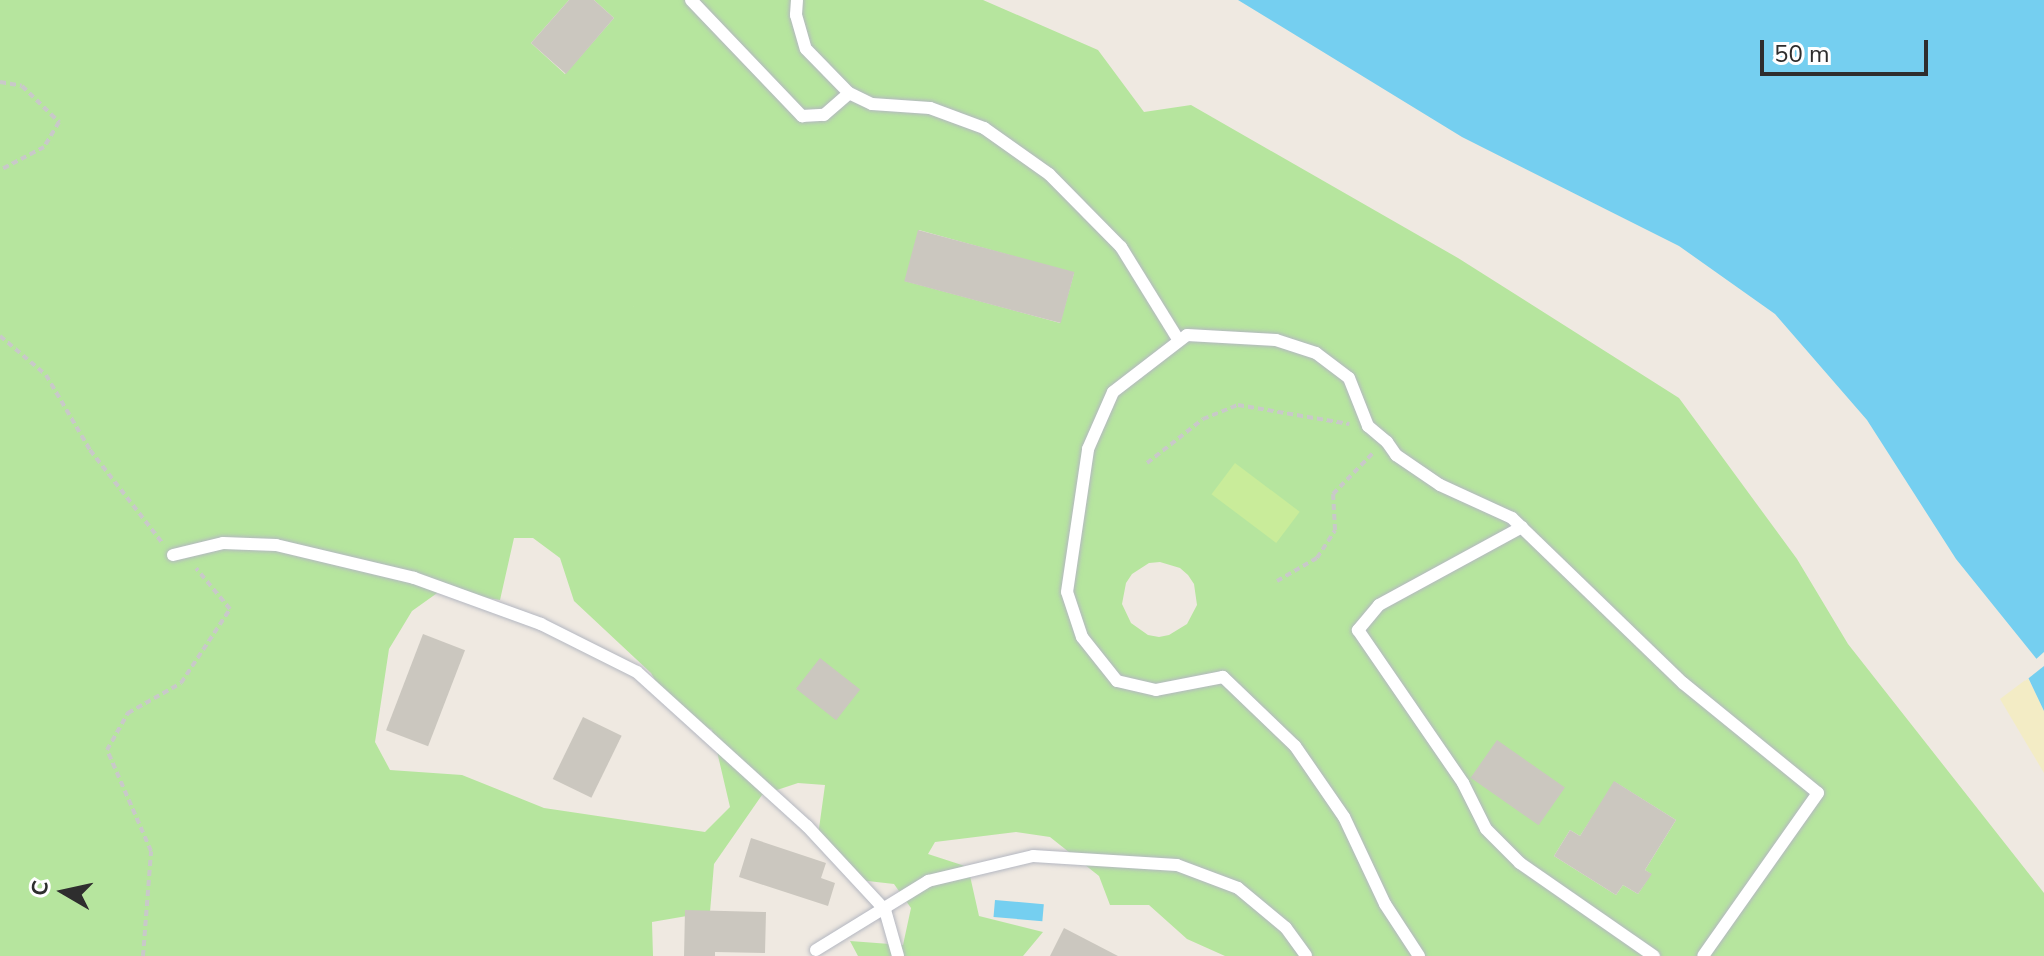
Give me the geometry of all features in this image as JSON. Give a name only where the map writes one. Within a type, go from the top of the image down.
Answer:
[{"type":"lane","points":[[691,0],[802,116],[824,115],[849,93]]},
{"type":"lane","points":[[797,0],[796,15],[806,49],[849,93],[872,104],[930,108],[984,128],[1049,174],[1121,247],[1179,341]]},
{"type":"lane","points":[[1419,956],[1385,904],[1336,805],[1295,746],[1223,677],[1156,690],[1117,681],[1082,637],[1067,592],[1088,449],[1113,392],[1187,335],[1276,340],[1316,353],[1349,378],[1368,426],[1387,442],[1396,455],[1440,485],[1512,518],[1683,683],[1818,793],[1703,956]]},
{"type":"lane","points":[[1522,527],[1379,605],[1358,630],[1463,783],[1486,829],[1520,863],[1654,956]]},
{"type":"lane","points":[[173,555],[223,543],[292,549],[414,578],[541,624],[637,672],[807,826],[885,910],[898,956]]},
{"type":"lane","points":[[816,950],[928,881],[1033,856],[1177,865],[1238,888],[1286,928],[1306,956]]},
{"type":"path","points":[[0,82],[22,86],[59,122],[44,147],[0,170]]},
{"type":"path","points":[[0,336],[46,375],[90,450],[135,511],[173,555],[192,562],[230,609],[181,683],[128,713],[107,750],[151,851],[143,956]]},
{"type":"path","points":[[1147,463],[1203,419],[1238,405],[1368,426]]},
{"type":"path","points":[[1277,581],[1317,558],[1335,530],[1333,494],[1354,469],[1387,442]]},
{"type":"green space","points":[[0,0],[569,0],[531,43],[565,74],[614,18],[594,0],[983,0],[1098,50],[1144,112],[1191,105],[1458,258],[1679,398],[1797,559],[1848,644],[2044,893],[2044,956],[1225,956],[1187,939],[1149,905],[1110,905],[1099,876],[1050,837],[1016,832],[935,842],[928,854],[968,867],[979,916],[1043,932],[1023,956],[858,956],[850,941],[903,945],[911,908],[894,884],[859,880],[817,843],[825,785],[798,783],[762,795],[714,864],[710,912],[652,922],[653,956],[0,956]],"holes":[[[919,230],[1074,273],[1060,323],[905,281]],[[514,538],[533,538],[560,558],[574,601],[651,673],[674,713],[712,730],[730,807],[705,832],[544,808],[462,775],[390,770],[375,742],[389,649],[412,611],[440,591],[500,600]],[[1160,562],[1180,568],[1194,584],[1197,605],[1187,624],[1169,635],[1148,635],[1131,623],[1122,604],[1126,583],[1132,574],[1149,563]],[[1615,782],[1676,820],[1645,870],[1651,874],[1638,894],[1623,885],[1616,895],[1554,856],[1570,830],[1580,836]]]},
{"type":"green space","points":[[1235,463],[1300,512],[1276,543],[1212,494]]},
{"type":"sand","points":[[2028,678],[2044,711],[2044,773],[2000,699]]},
{"type":"water","points":[[1238,0],[2044,0],[2044,711],[2026,673],[2039,662],[1956,559],[1867,420],[1775,314],[1679,246],[1462,137]]},
{"type":"water","points":[[995,900],[1044,904],[1042,921],[994,917]]},
{"type":"pier","points":[[2044,652],[2044,666],[2025,681],[2023,671]]},
{"type":"building","points":[[569,0],[594,0],[614,18],[566,74],[531,43]]},
{"type":"building","points":[[918,230],[1074,272],[1061,323],[904,281]]},
{"type":"building","points":[[423,634],[465,650],[428,746],[386,730]]},
{"type":"building","points":[[820,658],[860,689],[836,720],[796,689]]},
{"type":"building","points":[[583,717],[622,736],[591,798],[553,779]]},
{"type":"building","points":[[1497,740],[1565,788],[1539,825],[1471,778]]},
{"type":"building","points":[[1614,781],[1676,820],[1645,870],[1652,874],[1638,894],[1623,885],[1616,895],[1554,856],[1570,830],[1580,836]]},
{"type":"building","points":[[751,838],[826,863],[821,878],[835,883],[828,906],[739,877]]},
{"type":"building","points":[[685,910],[766,912],[765,953],[715,952],[715,956],[684,956]]},
{"type":"building","points":[[1064,928],[1118,956],[1050,956]]}]
